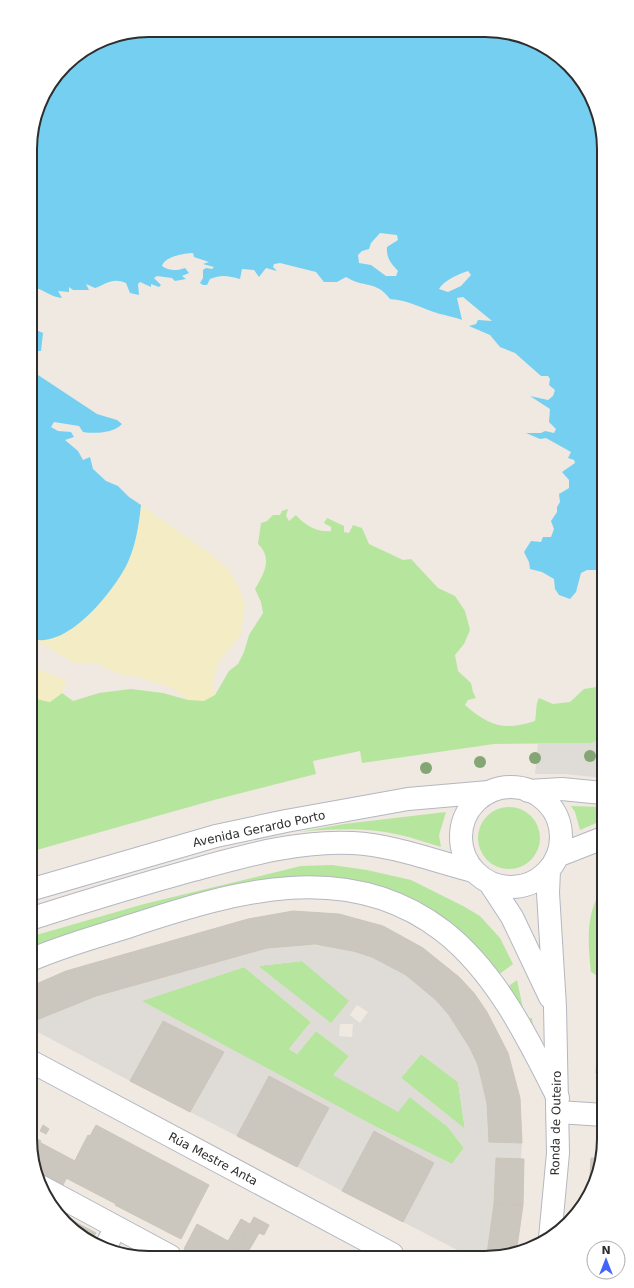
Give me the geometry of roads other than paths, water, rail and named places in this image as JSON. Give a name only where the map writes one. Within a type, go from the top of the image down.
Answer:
[{"type":"street","points":[[597,792],[562,789],[528,790],[515,788],[502,788],[489,792],[476,801],[466,813],[461,827],[460,843],[465,858],[481,877],[504,887],[521,886],[536,880],[553,863],[597,841]]},
{"type":"street","points":[[528,790],[540,797],[550,806],[557,817],[560,830],[560,844],[553,863]]},
{"type":"street","name":"Avenida Gerardo Porto","points":[[37,888],[216,836],[286,821],[408,799],[489,792]]},
{"type":"street","name":"Avenida Gerardo Porto","points":[[37,917],[220,862],[292,846],[354,843],[404,852],[481,877]]},
{"type":"street","name":"Ronda de Outeiro","points":[[551,1229],[558,1153],[555,1007],[548,893],[553,863]]},
{"type":"street","name":"Ronda de Outeiro","points":[[481,877],[512,917],[555,1007]]},
{"type":"street","points":[[37,958],[150,919],[249,892],[292,886],[326,887],[361,891],[410,911],[443,931],[470,957],[494,987],[517,1021],[558,1105],[597,1113]]},
{"type":"street","name":"Rúa Mestre Anta","points":[[37,1065],[386,1251]]},
{"type":"street","points":[[50,1191],[161,1251]]},
{"type":"street","points":[[108,1243],[116,1226]]},
{"type":"water","points":[[149,37],[485,37],[507,39],[535,49],[559,65],[578,87],[591,113],[596,134],[597,570],[587,570],[581,573],[576,592],[570,599],[559,595],[555,589],[554,579],[542,572],[530,569],[529,562],[524,552],[531,541],[541,542],[543,537],[551,537],[554,529],[551,521],[557,512],[557,507],[560,502],[559,494],[569,488],[569,480],[562,472],[575,463],[574,460],[568,458],[571,452],[546,438],[540,439],[526,433],[541,433],[545,431],[554,433],[556,429],[549,422],[550,409],[530,396],[548,400],[553,396],[555,390],[549,385],[550,379],[548,376],[541,376],[515,353],[500,347],[490,335],[469,326],[476,324],[478,320],[492,321],[463,297],[457,298],[462,320],[409,303],[390,299],[380,289],[346,277],[337,282],[324,282],[316,272],[280,263],[274,264],[273,267],[277,271],[266,268],[259,277],[254,270],[242,269],[240,279],[228,276],[218,276],[210,279],[207,285],[203,285],[200,283],[203,278],[203,270],[206,268],[212,269],[214,267],[203,264],[209,262],[194,257],[193,253],[170,258],[166,260],[162,266],[173,270],[185,268],[189,273],[182,276],[186,279],[175,281],[172,278],[157,276],[154,278],[161,285],[159,287],[151,284],[151,287],[140,282],[138,284],[139,295],[130,293],[126,283],[121,281],[113,281],[95,288],[86,284],[89,290],[73,290],[69,287],[69,292],[58,291],[62,298],[37,288],[37,142],[39,127],[49,99],[60,81],[75,65],[93,52],[113,43],[127,39]],"holes":[[[380,233],[397,235],[398,240],[387,247],[387,254],[398,271],[396,276],[386,276],[371,265],[359,263],[358,255],[362,251],[369,249],[371,243]],[[468,271],[471,275],[461,286],[448,292],[439,289],[448,280],[456,276]]]},
{"type":"water","points":[[37,330],[43,333],[41,351],[37,351]]},
{"type":"water","points":[[37,374],[97,414],[117,420],[122,424],[109,431],[98,433],[83,432],[79,426],[54,422],[51,427],[58,431],[71,432],[74,437],[65,440],[78,451],[83,460],[90,457],[93,469],[106,481],[118,486],[129,497],[141,505],[137,534],[131,555],[122,574],[113,587],[89,615],[61,635],[47,640],[37,639]]}]
